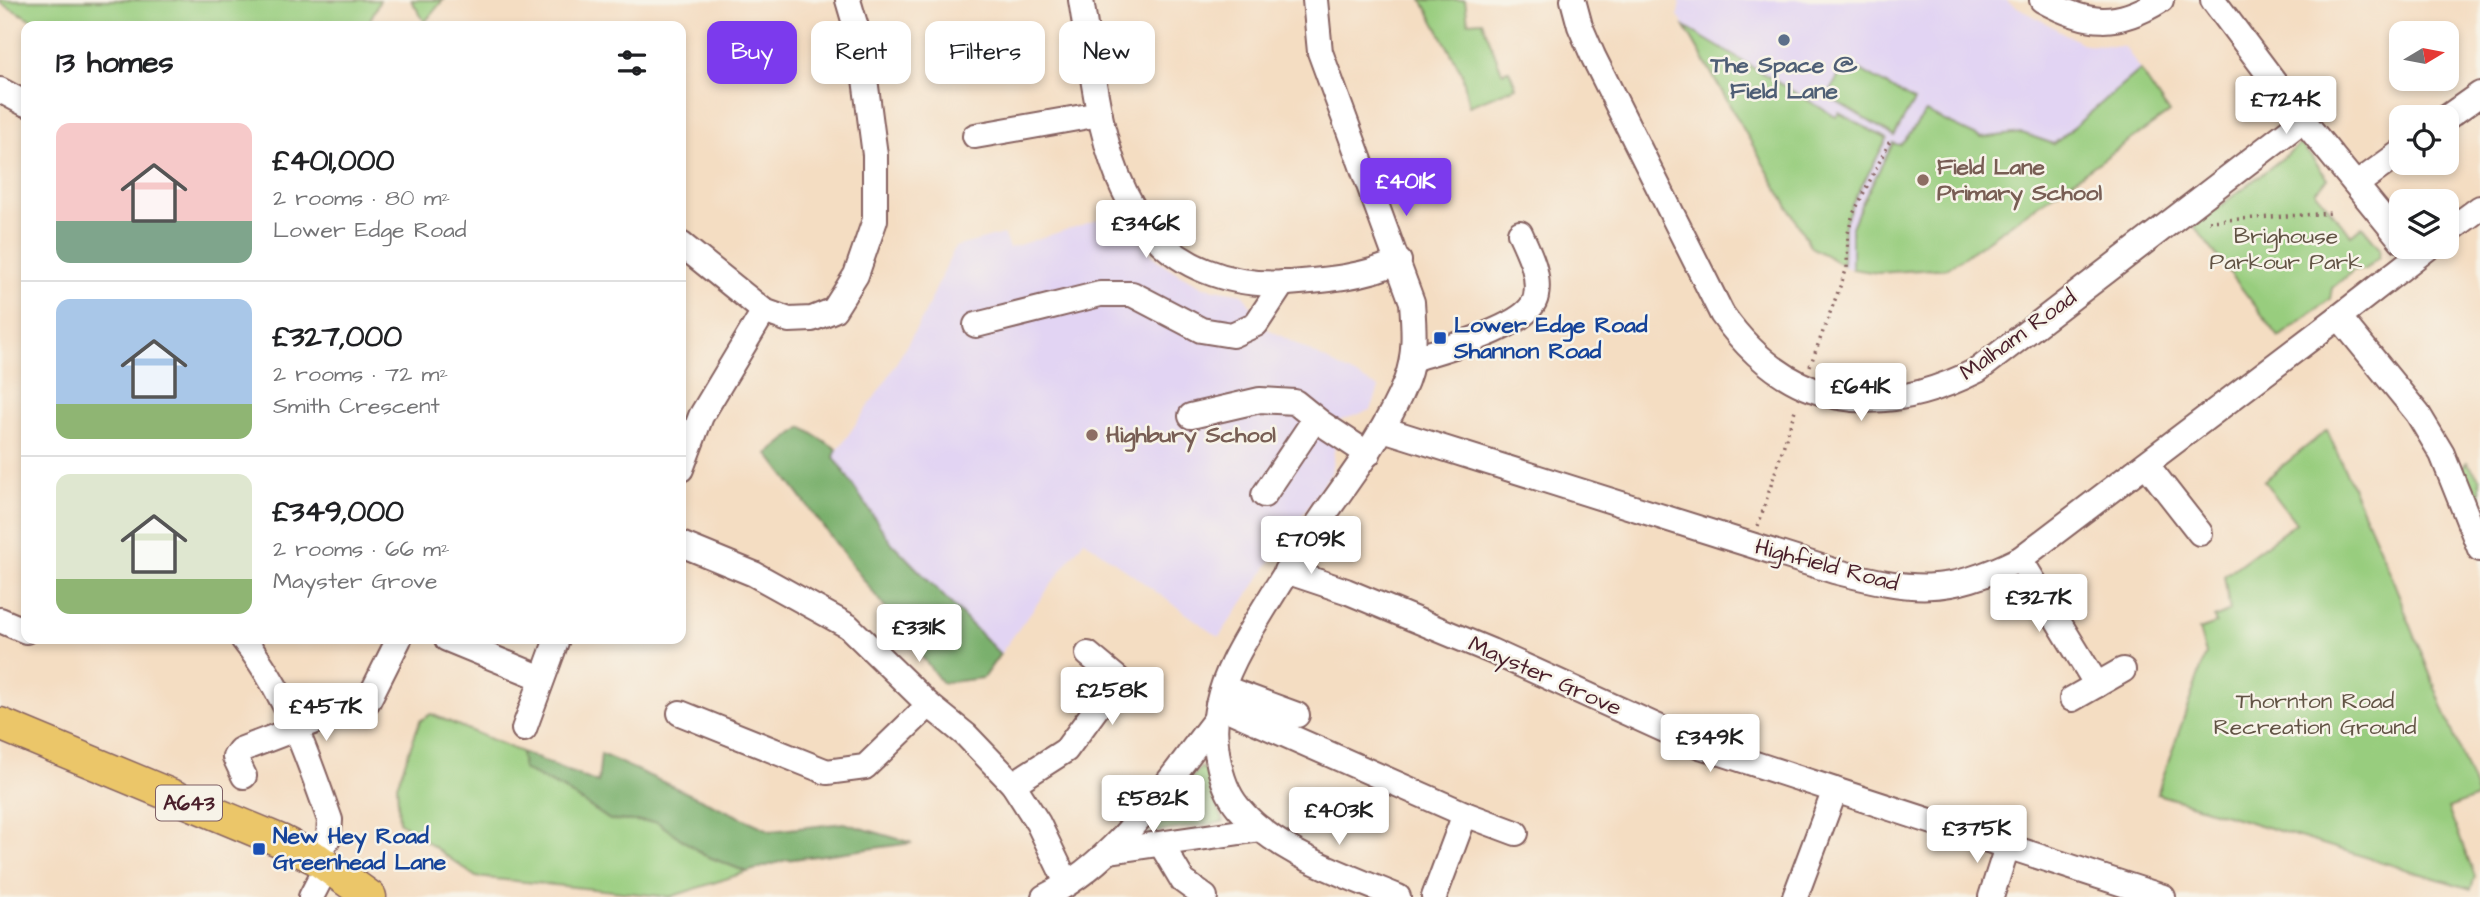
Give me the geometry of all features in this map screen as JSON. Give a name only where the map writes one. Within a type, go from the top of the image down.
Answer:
[{"type":"main road","name":"A643","points":[[0,724],[281,841],[322,863],[370,897]]},
{"type":"street","points":[[686,248],[764,311],[789,320],[811,319],[834,310],[856,275],[875,220],[875,155],[860,41],[848,0]]},
{"type":"street","points":[[1081,0],[1100,114],[1116,174],[1136,214],[1157,240],[1183,262],[1226,279],[1258,284],[1331,279],[1385,268],[1399,261]]},
{"type":"street","points":[[1044,897],[1110,851],[1219,704],[1238,650],[1286,571],[1368,454],[1406,381],[1415,333],[1412,302],[1320,52],[1315,0]]},
{"type":"street","name":"Malham Road","points":[[1573,0],[1580,26],[1593,56],[1722,314],[1749,349],[1770,366],[1803,384],[1847,399],[1873,402],[1923,393],[1978,370],[2303,120]]},
{"type":"street","points":[[2042,0],[2060,10],[2095,20],[2124,20],[2161,0]]},
{"type":"street","points":[[2213,0],[2357,190],[2389,223]]},
{"type":"street","points":[[0,90],[21,101]]},
{"type":"street","points":[[2459,109],[2480,94]]},
{"type":"street","points":[[975,136],[1100,114]]},
{"type":"street","points":[[2357,190],[2389,162]]},
{"type":"street","points":[[2459,223],[2480,208]]},
{"type":"street","points":[[1412,359],[1500,328],[1531,308],[1536,299],[1535,272],[1520,233]]},
{"type":"street","name":"Highfield Road","points":[[1383,429],[1834,571],[1906,587],[1942,586],[1975,579],[2020,559],[2339,317],[2401,259]]},
{"type":"street","points":[[976,325],[1100,294],[1132,294],[1201,330],[1232,335],[1256,324],[1283,283]]},
{"type":"street","points":[[686,456],[701,416],[764,311]]},
{"type":"street","points":[[2339,317],[2418,414],[2442,454],[2480,549]]},
{"type":"street","points":[[1191,415],[1260,401],[1295,402],[1315,419],[1368,454]]},
{"type":"street","points":[[1264,495],[1315,419]]},
{"type":"street","points":[[2147,464],[2200,533]]},
{"type":"street","points":[[686,546],[754,574],[848,626],[929,705],[966,735],[1013,784],[1038,823],[1067,883]]},
{"type":"street","points":[[2020,559],[2097,685]]},
{"type":"street","name":"Mayster Grove","points":[[1286,571],[1346,591],[1491,651],[1700,746],[2163,897]]},
{"type":"street","points":[[0,620],[21,629]]},
{"type":"street","points":[[247,644],[264,666],[297,728],[330,820],[329,836],[311,897]]},
{"type":"street","points":[[244,776],[235,757],[240,750],[368,701],[396,644]]},
{"type":"street","points":[[459,644],[542,678]]},
{"type":"street","points":[[524,729],[555,644]]},
{"type":"street","points":[[1013,784],[1066,750],[1118,679],[1088,654]]},
{"type":"street","points":[[2072,699],[2123,670]]},
{"type":"street","points":[[1219,704],[1297,715]]},
{"type":"street","points":[[1219,704],[1465,814],[1516,833]]},
{"type":"street","points":[[1219,704],[1217,762],[1237,806],[1280,843],[1398,897]]},
{"type":"street","points":[[680,713],[827,772],[865,767],[929,705]]},
{"type":"street","points":[[1795,897],[1835,790]]},
{"type":"street","points":[[1434,897],[1465,814]]},
{"type":"street","points":[[1110,851],[1262,829]]},
{"type":"street","points":[[1161,844],[1183,881],[1205,897]]},
{"type":"street","points":[[1991,897],[2007,847]]},
{"type":"path","points":[[1752,545],[1803,384],[1847,268],[1848,233],[1853,214],[1889,141]]},
{"type":"path","points":[[2169,223],[2333,213]]},
{"type":"shaded area","name":"Field Lane Primary School","points":[[1680,0],[2005,0],[2085,45],[2125,47],[2169,113],[1948,268],[1878,273],[1847,268],[1811,247],[1678,15]]},
{"type":"shaded area","name":"Highbury School","points":[[1116,214],[1156,259],[1177,273],[1204,287],[1243,294],[1266,328],[1379,388],[1371,410],[1338,421],[1331,473],[1219,637],[1084,540],[1000,654],[890,541],[833,457],[887,379],[923,317],[955,247],[1003,234],[1009,248]]},
{"type":"green space","points":[[0,0],[380,0],[370,21],[34,21],[0,3]]},
{"type":"green space","points":[[411,0],[443,0],[426,21]]},
{"type":"green space","points":[[1422,0],[1465,0],[1468,22],[1482,21],[1502,72],[1509,70],[1516,87],[1469,106],[1462,73]]},
{"type":"green space","points":[[1685,27],[1836,117],[1839,113],[1887,139],[1853,202],[1844,225],[1843,265],[1811,247]]},
{"type":"green space","points":[[1847,62],[1914,101],[1894,136],[1827,96]]},
{"type":"green space","points":[[2140,70],[2169,113],[1948,268],[1878,273],[1852,269],[1852,227],[1861,205],[1893,143],[1899,145],[1903,142],[1926,112],[1981,138],[2022,133],[2054,144]]},
{"type":"green space","name":"Brighouse Parkour Park","points":[[2301,144],[2328,179],[2315,191],[2351,235],[2362,226],[2380,248],[2379,257],[2364,270],[2354,270],[2332,288],[2330,299],[2279,337],[2194,226]]},
{"type":"green space","points":[[802,427],[837,449],[834,457],[890,541],[1000,654],[983,678],[942,683],[768,454]]},
{"type":"green space","name":"Thornton Road Recreation Ground","points":[[2327,430],[2389,570],[2478,797],[2448,808],[2475,876],[2471,889],[2157,794],[2206,654],[2199,630],[2216,624],[2214,618],[2230,611],[2224,576],[2296,523],[2264,481]]},
{"type":"green space","points":[[2467,462],[2480,479],[2480,503],[2472,484],[2462,476],[2460,469]]},
{"type":"green space","points":[[431,714],[521,752],[523,769],[565,790],[610,820],[658,822],[704,855],[747,872],[670,897],[476,877],[399,822],[397,785],[420,721]]},
{"type":"green space","points":[[521,752],[598,783],[601,754],[771,831],[844,823],[912,843],[786,860],[747,872],[704,855],[657,822],[610,820],[565,790],[523,769]]},
{"type":"green space","points":[[1201,767],[1208,773],[1213,796],[1224,822],[1154,832],[1154,821]]},
{"type":"place","name":"The Space @ Field Lane","points":[[1784,40]]},
{"type":"place","name":"Field Lane Primary School","points":[[1923,180]]},
{"type":"place","name":"Lower Edge Road Shannon Road","points":[[1440,338]]},
{"type":"place","name":"Highbury School","points":[[1092,435]]},
{"type":"place","name":"New Hey Road Greenhead Lane","points":[[259,849]]}]
